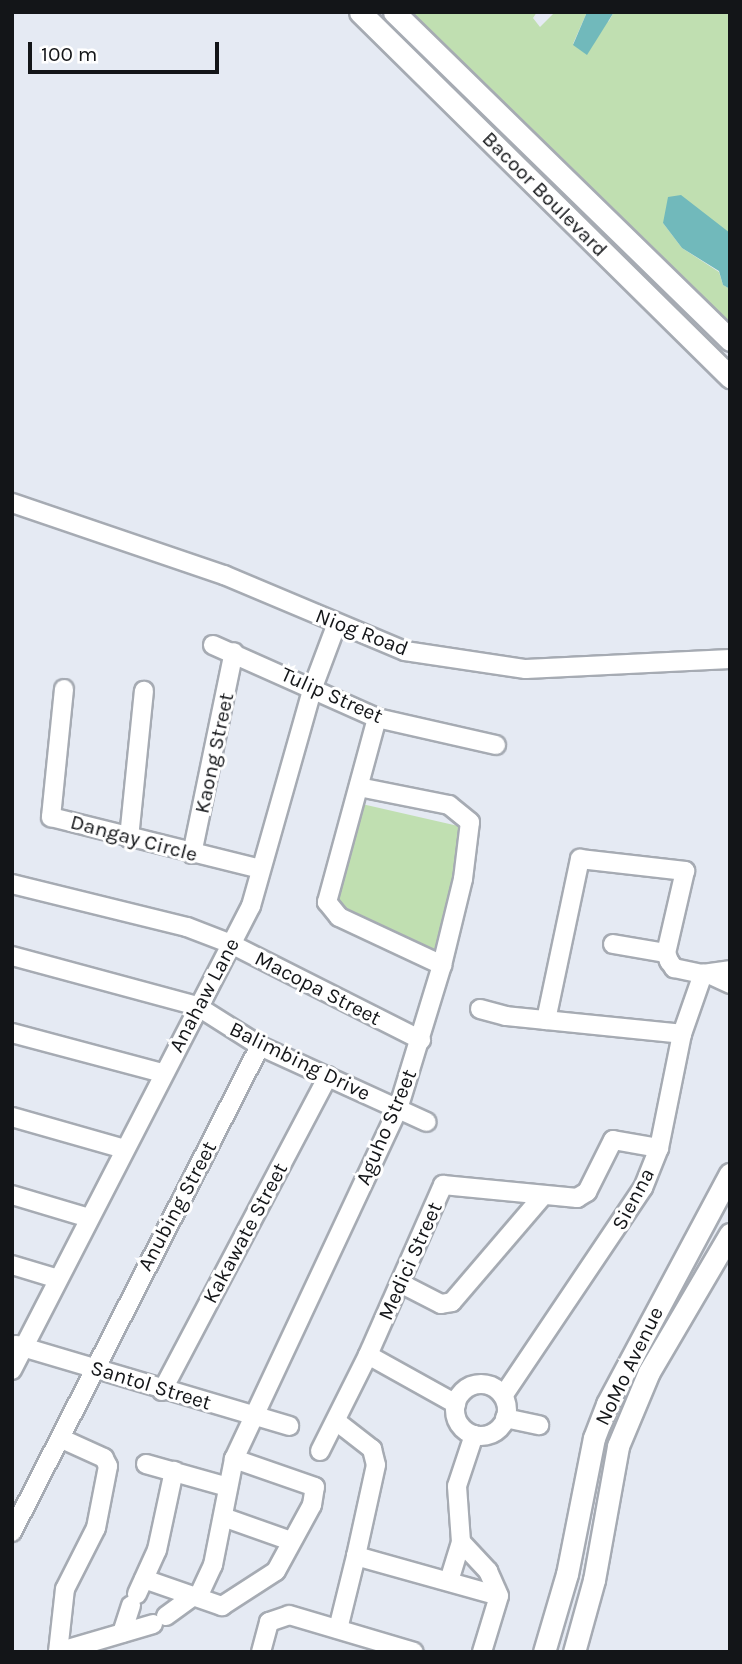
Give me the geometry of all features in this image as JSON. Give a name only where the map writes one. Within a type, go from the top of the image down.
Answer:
[{"type":"main road","name":"Bacoor Boulevard","points":[[360,12],[730,377]]},
{"type":"main road","name":"Bacoor Boulevard","points":[[394,12],[730,340]]},
{"type":"main road","name":"NoMo Avenue","points":[[544,1652],[567,1574],[594,1438],[628,1359],[704,1229],[730,1174]]},
{"type":"main road","name":"NoMo Avenue","points":[[574,1652],[594,1580],[618,1446],[649,1372],[730,1234]]},
{"type":"main road","points":[[594,1438],[618,1446]]},
{"type":"street","name":"Niog Road","points":[[12,503],[224,575],[405,651],[526,669],[730,659]]},
{"type":"street","name":"Anahaw Lane","points":[[12,1370],[18,1346],[58,1279],[162,1073],[251,906],[313,687],[337,623]]},
{"type":"street","name":"Tulip Street","points":[[213,645],[313,687],[377,718],[496,745]]},
{"type":"street","name":"Kaong Street","points":[[192,854],[234,652]]},
{"type":"street","name":"Dangay Circle","points":[[64,688],[51,817],[261,869]]},
{"type":"street","points":[[129,838],[144,691]]},
{"type":"street","points":[[377,718],[327,902],[339,917],[442,965]]},
{"type":"street","name":"Aguho Street","points":[[196,1597],[213,1565],[234,1459],[398,1109],[421,1040],[463,879],[470,822],[449,805],[359,787]]},
{"type":"street","points":[[545,1020],[580,859],[685,871],[666,953],[674,968],[707,975],[730,984]]},
{"type":"street","name":"Macopa Street","points":[[12,884],[187,928],[231,944],[421,1040]]},
{"type":"street","points":[[613,944],[666,953]]},
{"type":"street","name":"Balimbing Drive","points":[[12,956],[197,1006],[260,1046],[426,1122]]},
{"type":"street","points":[[707,975],[730,970]]},
{"type":"street","name":"Sienna","points":[[503,1396],[631,1210],[659,1148],[682,1034],[707,975]]},
{"type":"street","points":[[480,1009],[545,1020],[682,1034]]},
{"type":"street","points":[[12,1033],[162,1073]]},
{"type":"street","name":"Anubing Street","points":[[12,1532],[62,1440],[94,1367],[260,1046]]},
{"type":"street","name":"Kakawate Street","points":[[162,1391],[328,1076]]},
{"type":"street","points":[[12,1117],[124,1149]]},
{"type":"street","name":"Medici Street","points":[[320,1451],[368,1355],[443,1185],[541,1198],[582,1197],[607,1148],[617,1138],[659,1148]]},
{"type":"street","points":[[12,1195],[89,1218]]},
{"type":"street","points":[[400,1283],[441,1304],[452,1302],[541,1198]]},
{"type":"street","points":[[12,1265],[58,1279]]},
{"type":"street","name":"Santol Street","points":[[18,1346],[94,1367],[162,1391],[289,1426]]},
{"type":"street","points":[[368,1355],[456,1404],[461,1426],[474,1435],[496,1430],[505,1418],[503,1396],[489,1385],[472,1385],[456,1404]]},
{"type":"street","points":[[505,1418],[539,1425]]},
{"type":"street","points":[[336,1421],[372,1449],[376,1465],[338,1629]]},
{"type":"street","points":[[449,1581],[461,1542],[457,1486],[474,1435]]},
{"type":"street","points":[[62,1440],[104,1458],[108,1466],[96,1528],[65,1589],[58,1652],[160,1620],[181,1610],[196,1597]]},
{"type":"street","points":[[137,1593],[196,1597],[222,1606],[270,1579],[312,1505],[315,1487],[234,1459]]},
{"type":"street","points":[[146,1464],[228,1487]]},
{"type":"street","points":[[122,1633],[157,1550],[174,1471]]},
{"type":"street","points":[[223,1517],[291,1541]]},
{"type":"street","points":[[461,1542],[488,1571],[499,1596],[482,1652]]},
{"type":"street","points":[[356,1556],[499,1596]]},
{"type":"street","points":[[261,1652],[263,1633],[278,1616],[289,1615],[414,1652]]},
{"type":"green space","points":[[410,12],[537,12],[533,18],[540,27],[555,12],[587,12],[573,44],[609,21],[614,12],[730,12],[730,233],[663,223],[682,248],[719,272],[723,285],[730,289],[730,323]]},
{"type":"green space","points":[[362,804],[467,828],[435,952],[334,902]]},
{"type":"water","points":[[587,12],[614,12],[587,55],[573,45]]},
{"type":"water","points":[[681,195],[730,233],[730,289],[723,285],[719,271],[682,248],[663,223],[668,197]]}]
